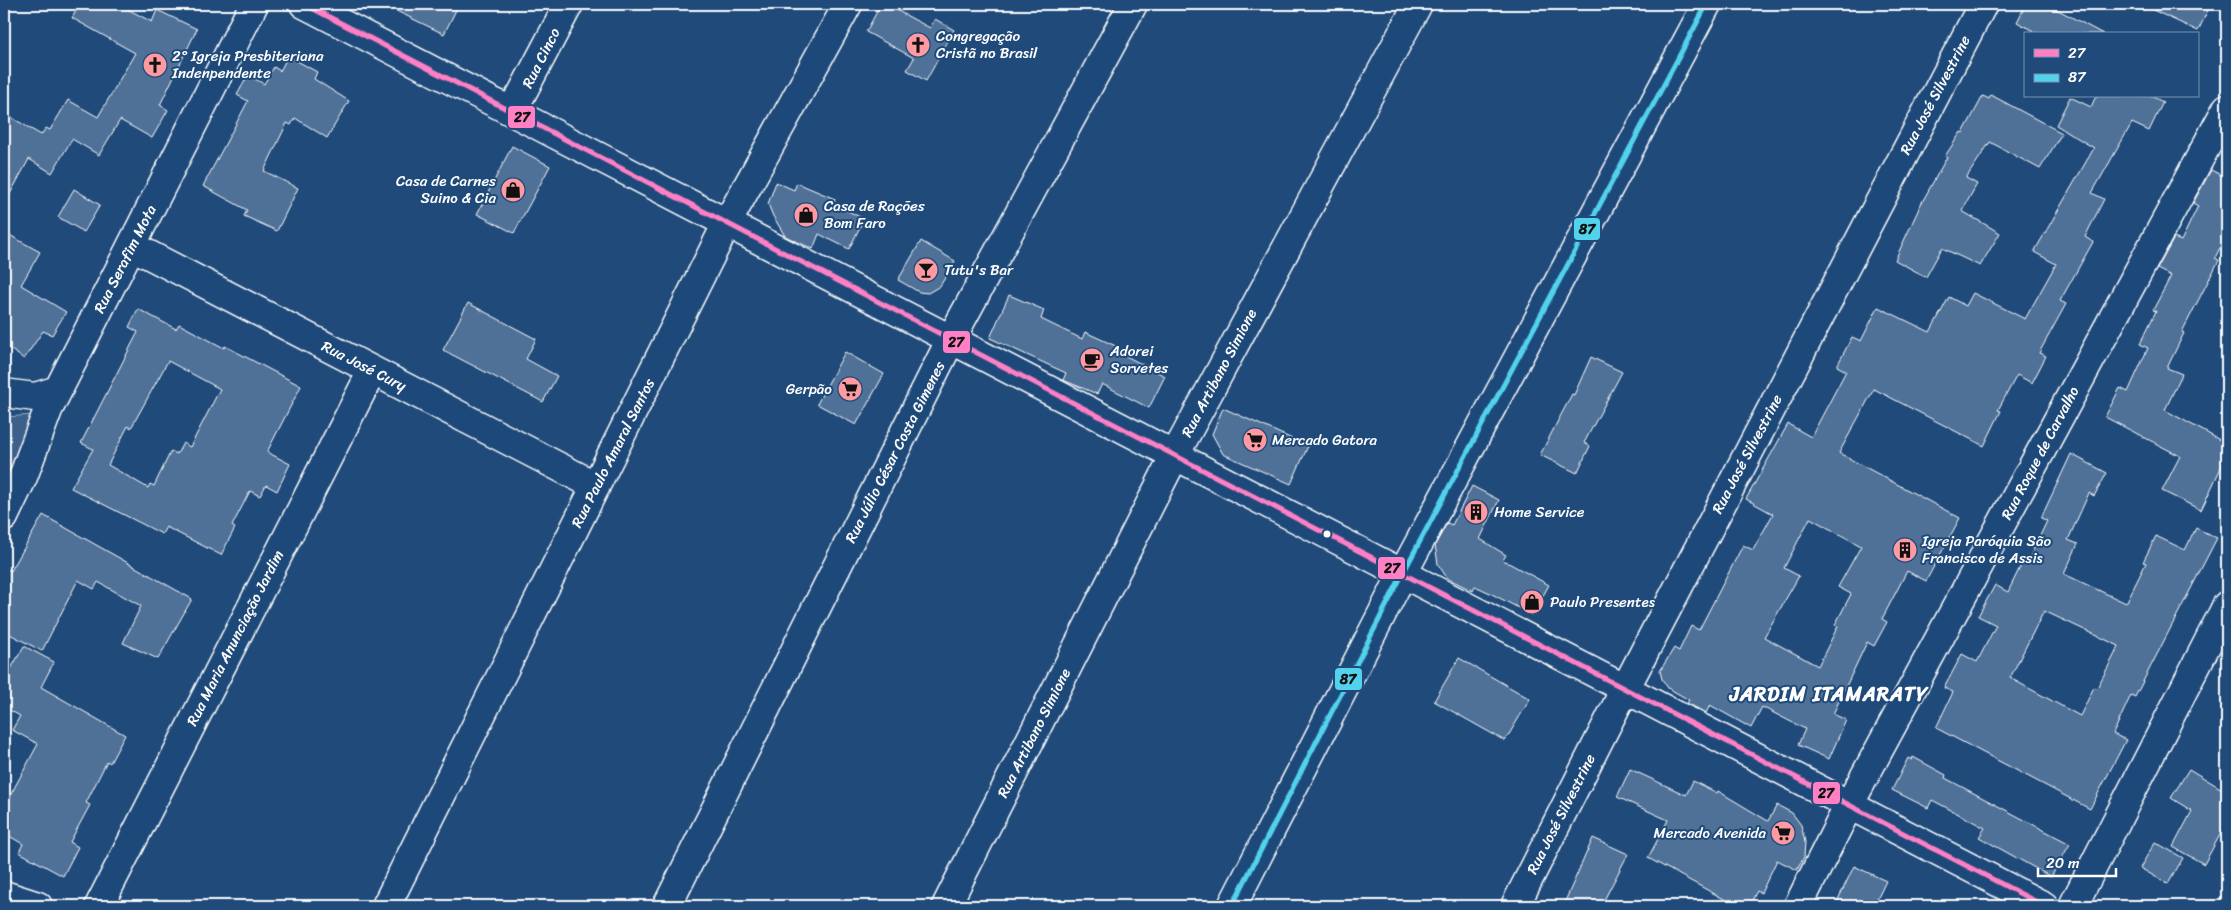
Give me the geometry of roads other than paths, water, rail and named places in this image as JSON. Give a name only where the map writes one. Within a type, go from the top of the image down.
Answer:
[{"type":"street","name":"Rua Serafim Mota","points":[[4,516],[23,477],[58,390],[254,4]]},
{"type":"street","points":[[304,4],[2044,906]]},
{"type":"street","name":"Rua Cinco","points":[[510,110],[521,95],[569,4]]},
{"type":"street","name":"Rua Paulo Amaral Santos","points":[[386,906],[727,223],[848,4]]},
{"type":"street","name":"Rua Júlio César Costa Gimenes","points":[[667,906],[951,339],[1133,4]]},
{"type":"street","name":"Rua Artibano Simione","points":[[946,906],[1175,455],[1418,4]]},
{"type":"street","points":[[1232,906],[1403,573],[1706,4]]},
{"type":"street","name":"Rua José Silvestrine","points":[[1515,906],[1624,688],[1983,4]]},
{"type":"street","name":"Rua Roque de Carvalho","points":[[1798,906],[1849,805],[2227,108]]},
{"type":"street","name":"Rua José Cury","points":[[132,246],[596,486]]},
{"type":"street","name":"Rua Maria Anunciação Jardim","points":[[99,906],[372,371]]},
{"type":"street","points":[[4,393],[35,397],[58,390]]},
{"type":"street","points":[[2073,906],[2227,605]]},
{"type":"street","points":[[4,895],[38,906]]},
{"type":"place","name":"Congregação Cristã no Brasil","points":[[918,45]]},
{"type":"place","name":"2° Igreja Presbiteriana Indenpendente","points":[[155,65]]},
{"type":"place","name":"Casa de Carnes Suino & Cia","points":[[513,190]]},
{"type":"place","name":"Casa de Rações Bom Faro","points":[[806,215]]},
{"type":"place","name":"Tutu's Bar","points":[[926,270]]},
{"type":"place","name":"Adorei Sorvetes","points":[[1092,360]]},
{"type":"place","name":"Gerpão","points":[[850,389]]},
{"type":"place","name":"Mercado Gatora","points":[[1255,440]]},
{"type":"place","name":"Home Service","points":[[1476,512]]},
{"type":"place","name":"Igreja Paróquia São Francisco de Assis","points":[[1905,550]]},
{"type":"place","name":"Paulo Presentes","points":[[1532,602]]},
{"type":"place","name":"Mercado Avenida","points":[[1783,833]]},
{"type":"district","name":"JARDIM ITAMARATY","points":[[1829,694]]}]
